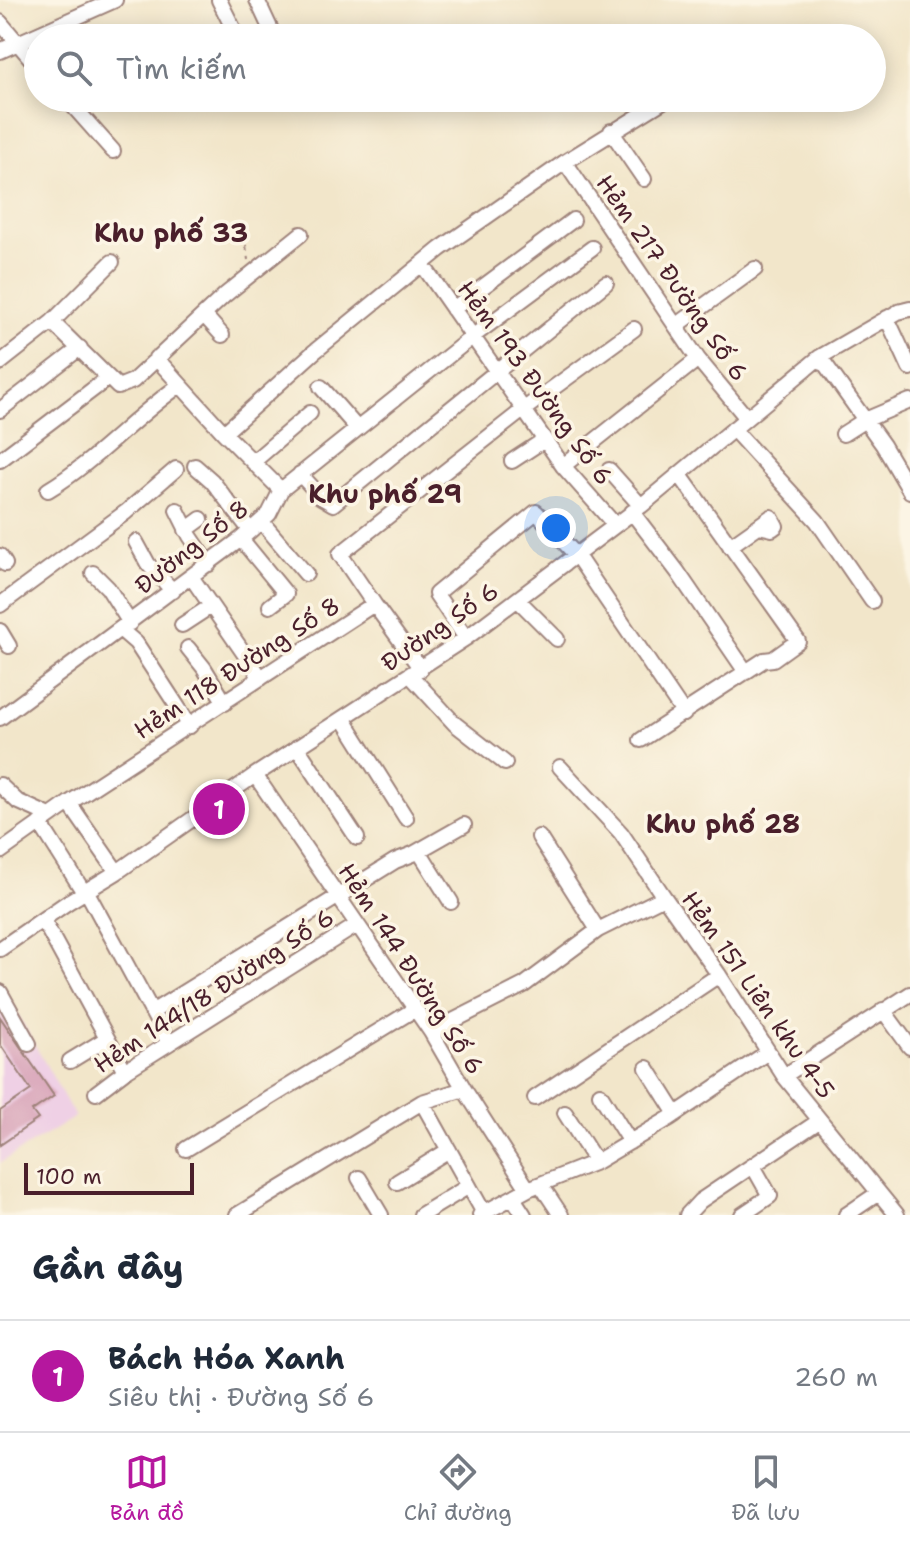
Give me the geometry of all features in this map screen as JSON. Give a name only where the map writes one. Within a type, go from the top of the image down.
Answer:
[{"type":"street","points":[[219,0],[231,24]]},
{"type":"street","points":[[257,0],[268,24]]},
{"type":"street","points":[[63,24],[105,2]]},
{"type":"street","points":[[0,22],[24,52]]},
{"type":"street","points":[[0,51],[24,42]]},
{"type":"street","points":[[78,112],[113,151]]},
{"type":"street","points":[[224,433],[314,352],[422,264],[565,162],[644,112]]},
{"type":"street","points":[[611,131],[644,179]]},
{"type":"street","name":"Hẻm 217 Đường Số 6","points":[[565,162],[698,359],[746,417]]},
{"type":"street","points":[[453,309],[573,220]]},
{"type":"street","points":[[52,322],[118,387],[133,381],[204,315],[301,234]]},
{"type":"street","name":"Đường Số 8","points":[[0,718],[192,578],[269,514],[281,490],[300,474],[472,337],[592,248]]},
{"type":"street","points":[[0,363],[52,322],[112,262]]},
{"type":"street","name":"Hẻm 193 Đường Số 6","points":[[422,264],[563,466],[615,525]]},
{"type":"street","points":[[676,326],[755,269]]},
{"type":"street","points":[[300,474],[321,497],[333,504],[606,283]]},
{"type":"street","name":"Đường Số 6","points":[[0,949],[255,775],[466,638],[680,475],[820,357],[887,318],[910,309]]},
{"type":"street","points":[[204,315],[222,335]]},
{"type":"street","points":[[887,318],[910,368]]},
{"type":"street","points":[[523,410],[634,329]]},
{"type":"street","points":[[0,410],[80,348]]},
{"type":"street","points":[[820,357],[883,445],[910,491]]},
{"type":"street","points":[[156,358],[281,490]]},
{"type":"street","points":[[563,466],[698,359]]},
{"type":"street","points":[[0,460],[108,378]]},
{"type":"street","points":[[48,490],[68,478],[180,385]]},
{"type":"street","points":[[321,387],[357,428]]},
{"type":"street","points":[[843,434],[865,420],[910,401]]},
{"type":"street","name":"Hẻm 118 Đường Số 8","points":[[0,852],[69,803],[374,604],[340,554],[523,410]]},
{"type":"street","points":[[253,462],[310,413]]},
{"type":"street","points":[[733,429],[817,521],[872,601]]},
{"type":"street","points":[[512,461],[544,440]]},
{"type":"street","points":[[195,466],[212,481],[251,530],[286,594],[270,606]]},
{"type":"street","points":[[0,605],[126,512],[176,469]]},
{"type":"street","points":[[609,470],[746,672]]},
{"type":"street","points":[[641,740],[764,660],[768,651],[792,634],[680,475]]},
{"type":"street","points":[[177,510],[186,530],[209,564]]},
{"type":"street","points":[[466,638],[436,594],[536,512],[577,556],[684,714]]},
{"type":"street","points":[[186,530],[201,519]]},
{"type":"street","points":[[730,546],[759,526]]},
{"type":"street","points":[[251,530],[306,574]]},
{"type":"street","points":[[136,542],[148,564],[173,591]]},
{"type":"street","points":[[93,573],[108,588],[136,643],[190,726]]},
{"type":"street","points":[[192,578],[261,678]]},
{"type":"street","points":[[518,600],[557,639]]},
{"type":"street","points":[[374,604],[416,672],[455,724],[505,763]]},
{"type":"street","points":[[182,625],[211,606]]},
{"type":"street","points":[[0,631],[9,646]]},
{"type":"street","points":[[188,648],[225,703]]},
{"type":"street","points":[[343,718],[406,818]]},
{"type":"street","points":[[297,747],[357,838]]},
{"type":"street","points":[[560,767],[621,833],[664,897]]},
{"type":"street","name":"Hẻm 144 Đường Số 6","points":[[255,775],[431,1032],[464,1089],[534,1187],[561,1215]]},
{"type":"street","points":[[0,785],[45,820],[169,1043]]},
{"type":"street","points":[[69,803],[117,872]]},
{"type":"street","points":[[152,1012],[395,861],[464,825]]},
{"type":"street","points":[[539,837],[598,930]]},
{"type":"street","points":[[419,851],[451,902]]},
{"type":"street","name":"Hẻm 151 Liên khu 4-5","points":[[431,1032],[524,985],[598,930],[664,897],[784,1076],[897,1215]]},
{"type":"street","points":[[43,920],[125,1071]]},
{"type":"street","name":"Hẻm 144/18 Đường Số 6","points":[[96,1093],[125,1071],[357,925]]},
{"type":"street","points":[[535,1098],[719,975]]},
{"type":"street","points":[[0,992],[29,1044]]},
{"type":"street","points":[[784,1076],[910,994]]},
{"type":"street","points":[[186,1149],[415,1009]]},
{"type":"street","points":[[883,1010],[910,1047]]},
{"type":"street","points":[[70,1061],[106,1039]]},
{"type":"street","points":[[422,1102],[482,1214],[534,1187],[596,1162],[676,1114],[768,1052]]},
{"type":"street","points":[[647,1068],[676,1114]]},
{"type":"street","points":[[237,1215],[422,1102],[464,1089]]},
{"type":"street","points":[[600,1094],[630,1142]]},
{"type":"street","points":[[565,1113],[596,1162]]},
{"type":"street","points":[[687,1215],[700,1201],[819,1121]]},
{"type":"street","points":[[397,1182],[449,1150]]},
{"type":"street","points":[[742,1215],[770,1196],[753,1166]]},
{"type":"street","points":[[359,1178],[381,1215]]},
{"type":"street","points":[[421,1215],[469,1186]]},
{"type":"street","points":[[846,1215],[877,1194]]},
{"type":"street","points":[[513,1198],[524,1215]]},
{"type":"shaded area","points":[[0,982],[75,1117],[0,1163]]},
{"type":"building","points":[[0,1017],[54,1096],[32,1111],[38,1119],[0,1145],[0,1111],[31,1090],[0,1044]]},
{"type":"place","name":"Bách Hóa Xanh","points":[[219,809]]},
{"type":"district","name":"Khu phố 33","points":[[171,233]]},
{"type":"district","name":"Khu phố 29","points":[[385,494]]},
{"type":"district","name":"Khu phố 28","points":[[723,824]]}]
